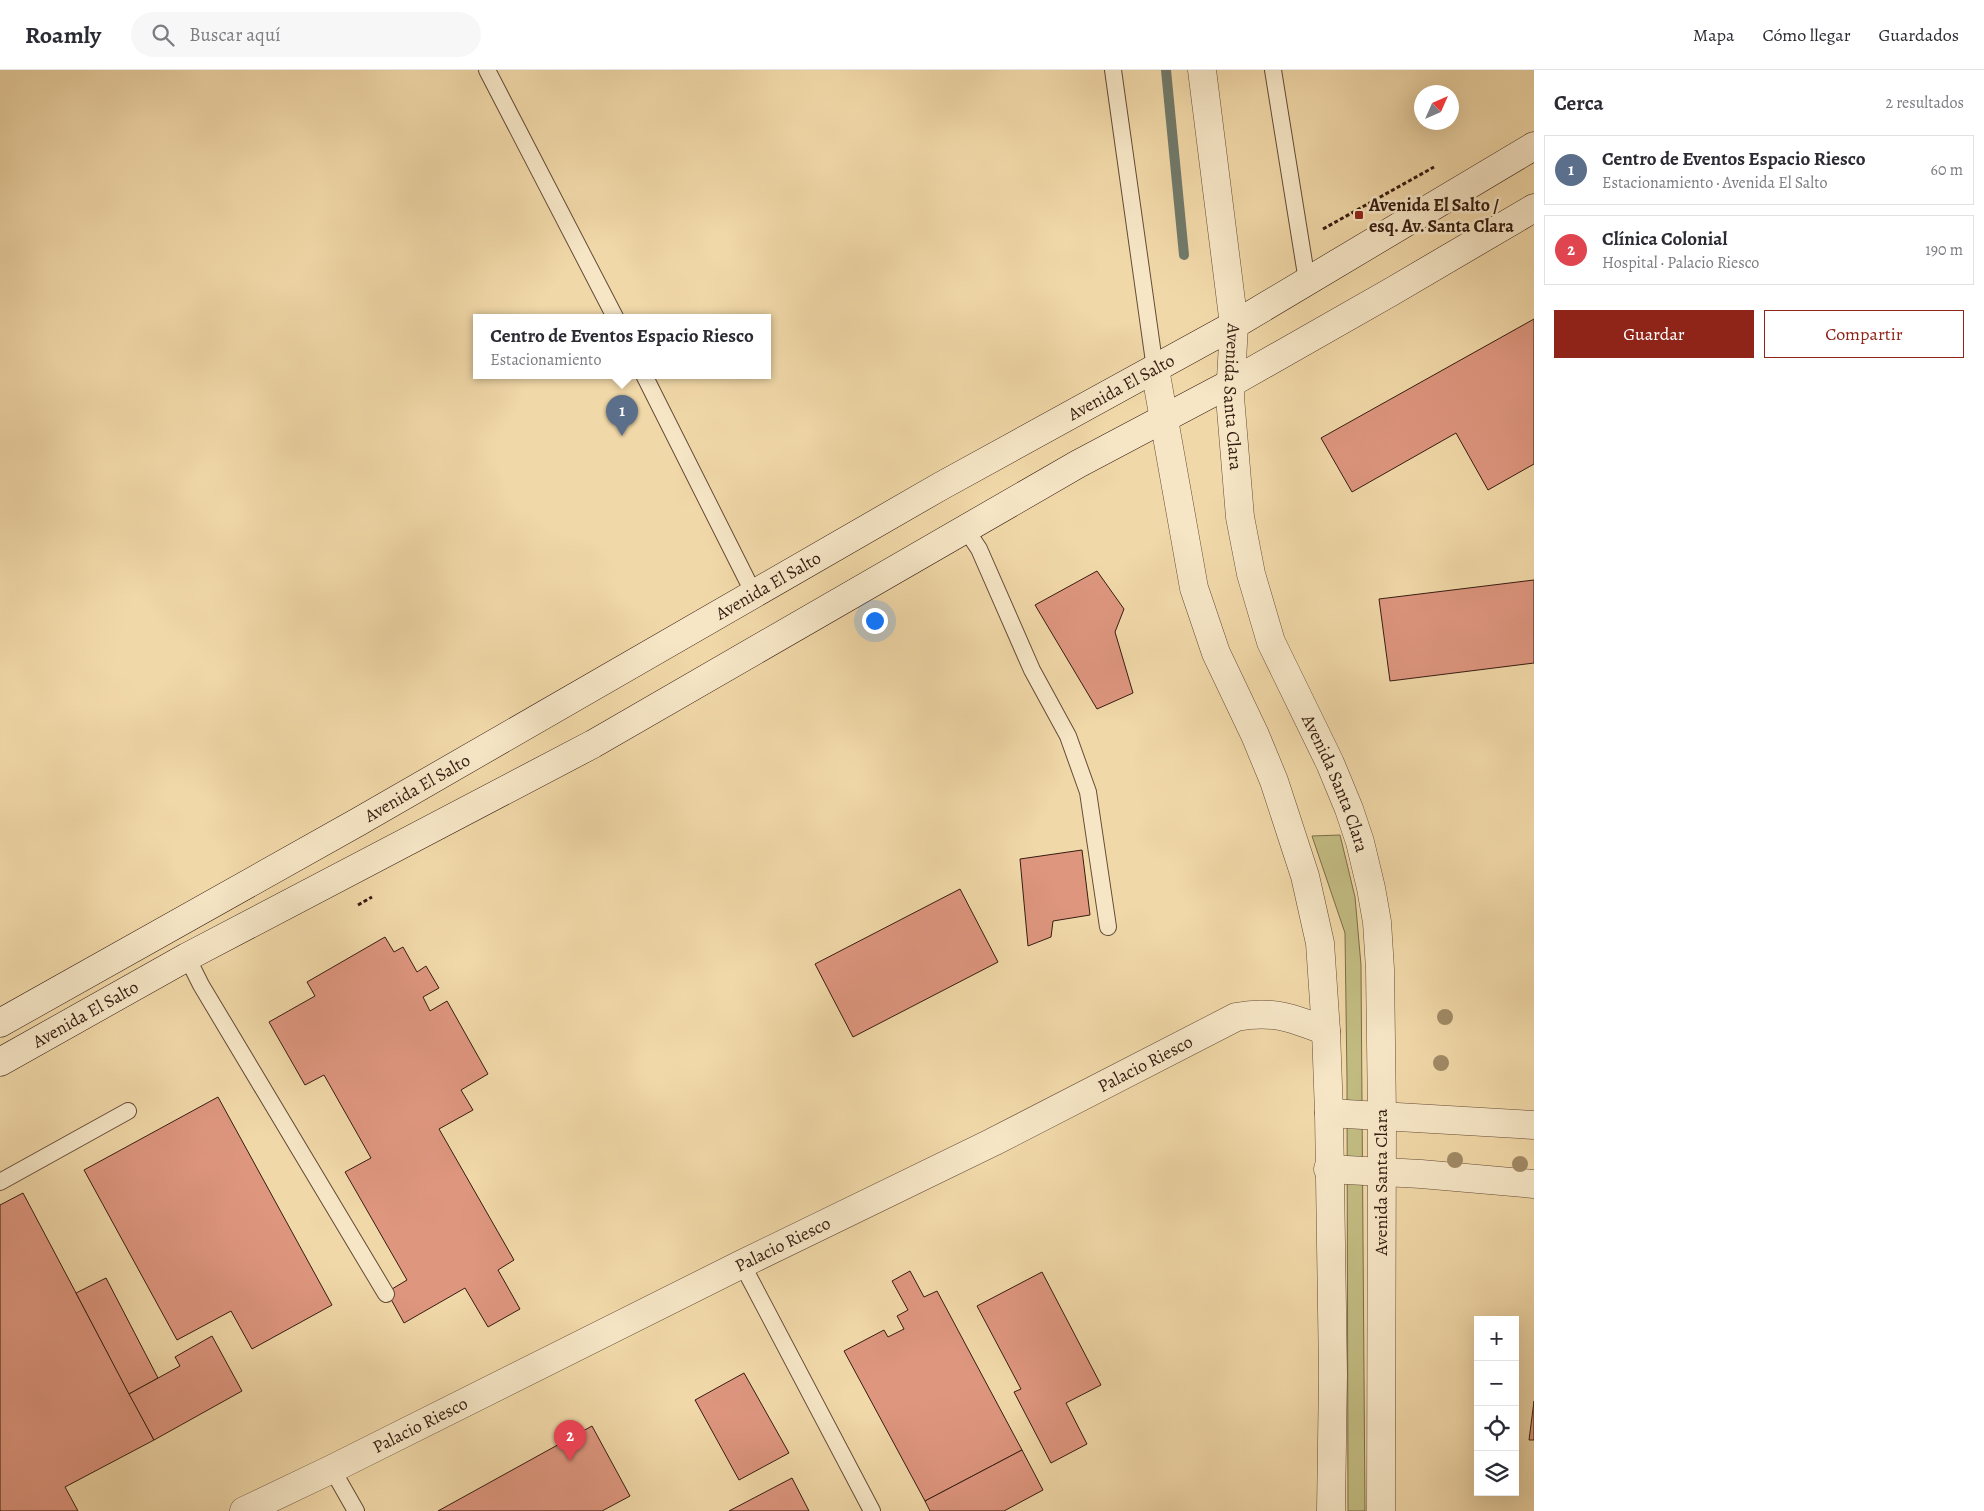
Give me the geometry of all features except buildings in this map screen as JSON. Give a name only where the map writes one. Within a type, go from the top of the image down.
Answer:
[{"type":"street","name":"Avenida Santa Clara","points":[[1202,70],[1234,325],[1230,383],[1231,412],[1240,517],[1251,574],[1272,642],[1330,763],[1360,842],[1377,922],[1380,969],[1382,1115],[1381,1511]]},
{"type":"street","name":"Avenida El Salto","points":[[0,1023],[366,817],[932,491],[1234,325],[1534,146]]},
{"type":"street","name":"Avenida El Salto","points":[[0,1062],[187,957],[593,744],[965,528],[1163,417],[1230,383],[1534,208]]},
{"type":"street","points":[[1155,369],[1187,555],[1205,623],[1216,653],[1265,759],[1293,835],[1305,876],[1320,943],[1326,1031],[1328,1113],[1333,1374],[1331,1511]]},
{"type":"street","name":"Palacio Riesco","points":[[244,1511],[993,1142],[1236,1017],[1273,1014],[1326,1031]]},
{"type":"street","points":[[1328,1113],[1534,1125]]},
{"type":"street","points":[[1328,1169],[1381,1171],[1534,1184]]},
{"type":"lane","points":[[487,70],[613,314]]},
{"type":"lane","points":[[1113,70],[1155,369]]},
{"type":"lane","points":[[1273,70],[1307,281]]},
{"type":"lane","points":[[646,379],[754,594]]},
{"type":"lane","points":[[965,528],[979,549],[1032,670],[1068,736],[1088,792],[1108,927]]},
{"type":"lane","points":[[187,957],[211,1002],[386,1294]]},
{"type":"lane","points":[[0,1182],[128,1111]]},
{"type":"lane","points":[[742,1264],[872,1511]]},
{"type":"lane","points":[[332,1469],[356,1511]]},
{"type":"path","points":[[1300,241],[1439,165]]},
{"type":"shaded area","points":[[1340,835],[1355,897],[1361,965],[1365,1511],[1348,1511],[1345,933],[1312,836]]},
{"type":"waterway","points":[[1166,70],[1184,255]]},
{"type":"place","name":"Avenida El Salto / esq. Av. Santa Clara","points":[[1359,215]]},
{"type":"place","name":"Centro de Eventos Espacio Riesco","points":[[622,436]]},
{"type":"place","name":"Clínica Colonial","points":[[570,1461]]}]
